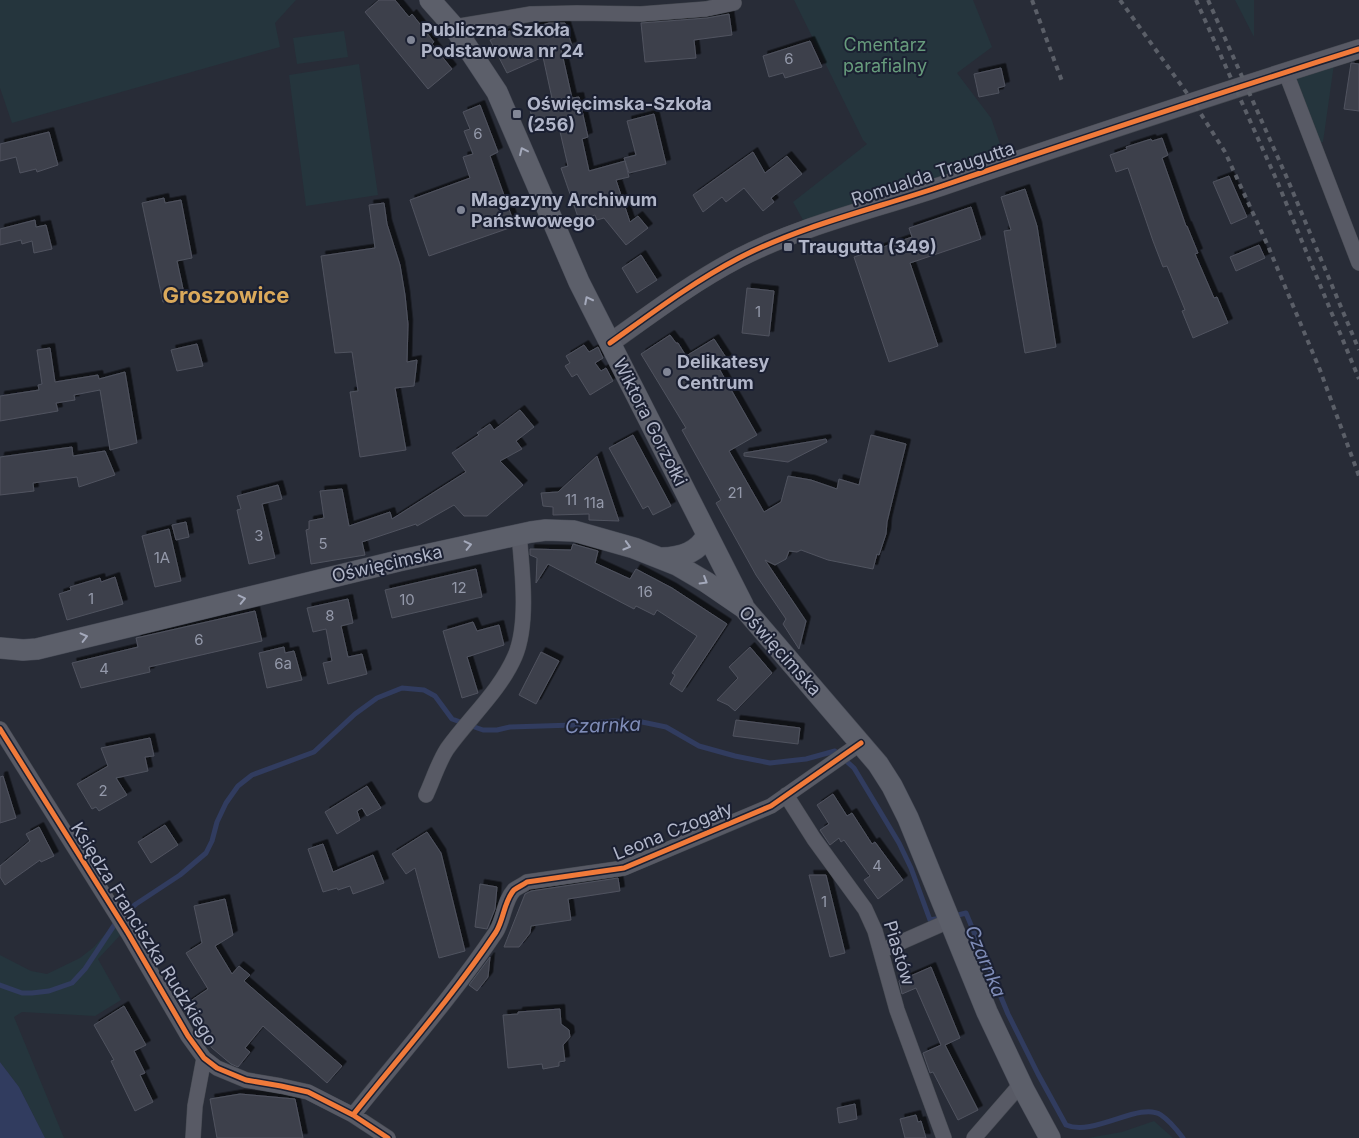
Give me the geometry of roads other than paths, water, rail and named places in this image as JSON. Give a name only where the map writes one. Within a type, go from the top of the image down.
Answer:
[{"type":"main road","name":"Wiktora Gorzołki","points":[[430,0],[454,27],[497,92],[579,282],[744,608]]},
{"type":"main road","name":"Oświęcimska","points":[[0,648],[36,649],[519,534],[546,530],[574,532],[634,548],[661,558],[706,582],[744,608],[878,764],[901,802],[915,832],[987,1012],[1021,1084],[1050,1138]]},
{"type":"main road","points":[[661,558],[685,555],[700,546],[707,535]]},
{"type":"street","points":[[454,27],[531,14],[641,14],[706,9],[734,3]]},
{"type":"street","name":"Romualda Traugutta","points":[[610,343],[699,280],[739,258],[808,229],[1359,49]]},
{"type":"street","points":[[1286,73],[1359,263]]},
{"type":"street","points":[[426,794],[446,751],[505,675],[515,655],[521,635],[522,586],[519,534]]},
{"type":"street","name":"Księdza Franciszka Rudzkiego","points":[[0,729],[128,933],[188,1036],[204,1058],[217,1068],[246,1080],[308,1092],[353,1115],[388,1138]]},
{"type":"street","name":"Leona Czogały","points":[[353,1115],[452,992],[483,950],[498,929],[515,889],[527,882],[624,868],[771,806],[861,743]]},
{"type":"street","name":"Piastów","points":[[786,795],[814,839],[865,909],[875,931],[897,1010],[944,1138]]},
{"type":"street","points":[[881,951],[947,915]]},
{"type":"street","points":[[193,1138],[194,1106],[204,1058]]},
{"type":"street","points":[[974,1138],[1021,1084]]},
{"type":"water","points":[[0,1062],[19,1087],[45,1138],[0,1138]]},
{"type":"waterway","name":"Czarnka","points":[[0,985],[22,993],[32,993],[49,991],[72,983],[85,969],[119,918],[136,904],[180,875],[206,853],[226,803],[238,786],[252,775],[314,752],[355,714],[377,698],[402,688],[424,690],[435,696],[452,719],[483,730],[613,721],[642,722],[666,727],[699,746],[770,763],[806,759],[835,751],[854,768],[899,843],[911,868],[930,920],[941,918]]},
{"type":"waterway","name":"Czarnka","points":[[954,916],[966,913],[1008,1014],[1066,1125],[1090,1127],[1141,1112],[1152,1112],[1161,1115],[1167,1120],[1183,1138]]},
{"type":"railway","points":[[1032,0],[1063,84]]},
{"type":"railway","points":[[1120,0],[1194,103],[1225,152],[1268,246],[1320,370],[1359,476]]},
{"type":"railway","points":[[1196,0],[1277,181],[1359,379]]},
{"type":"railway","points":[[1208,0],[1287,178],[1359,350]]},
{"type":"place","name":"Publiczna Szkoła Podstawowa nr 24","points":[[411,40]]},
{"type":"place","name":"Oświęcimska-Szkoła (256)","points":[[517,114]]},
{"type":"place","name":"Magazyny Archiwum Państwowego","points":[[461,210]]},
{"type":"place","name":"Traugutta (349)","points":[[788,247]]},
{"type":"place","name":"Delikatesy Centrum","points":[[667,372]]},
{"type":"district","name":"Groszowice","points":[[226,295]]},
{"type":"park label","name":"Cmentarz parafialny","points":[[885,55]]}]
